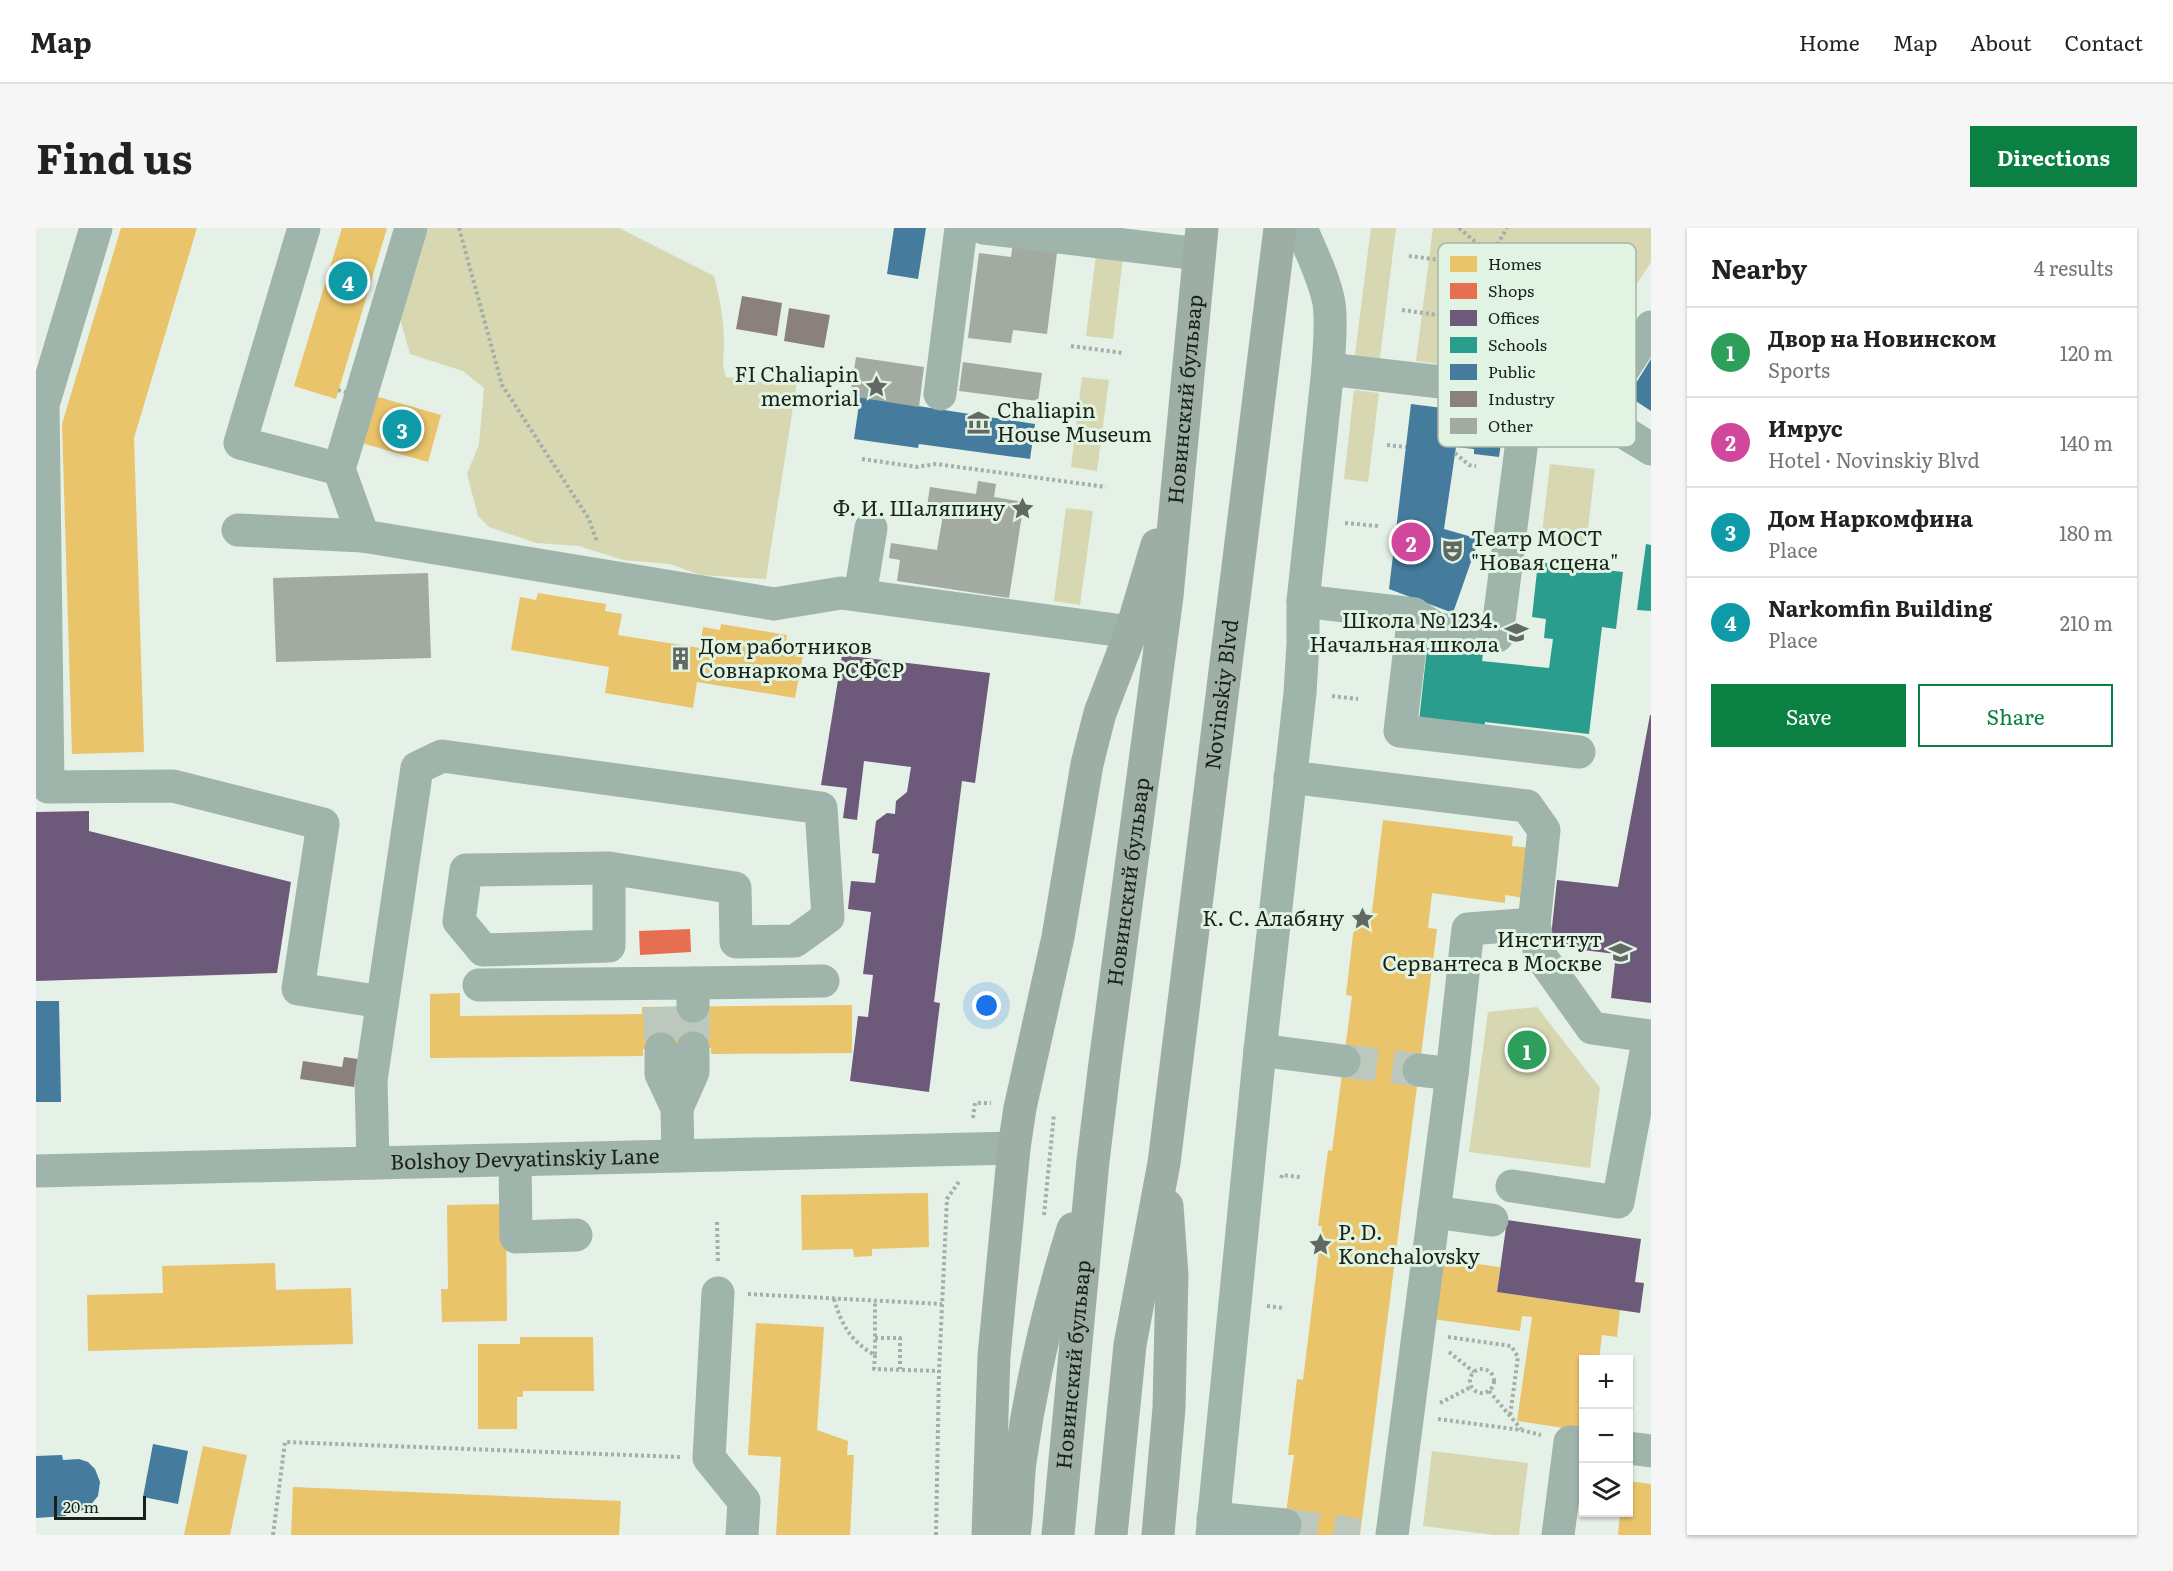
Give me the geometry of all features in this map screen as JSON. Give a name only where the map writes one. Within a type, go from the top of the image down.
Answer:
[{"type":"main road","name":"Novinskiy Blvd","points":[[1164,1163],[1280,228]]},
{"type":"main road","name":"Новинский бульвар","points":[[1058,1535],[1093,1161],[1104,1063],[1167,596],[1201,241]]},
{"type":"main road","points":[[988,1535],[994,1356],[1014,1148],[1032,1052],[1058,937],[1087,764],[1100,713],[1131,632],[1178,471]]},
{"type":"main road","points":[[1014,1535],[1020,1462],[1050,1302],[1093,1161]]},
{"type":"main road","points":[[1111,1535],[1130,1345],[1164,1163]]},
{"type":"main road","points":[[1158,1535],[1168,1431],[1172,1275],[1164,1163]]},
{"type":"street","points":[[96,228],[43,405],[48,787],[173,786],[323,824],[298,989],[382,1002]]},
{"type":"street","points":[[304,228],[240,443],[339,469]]},
{"type":"street","points":[[363,536],[339,469],[411,228]]},
{"type":"street","points":[[940,394],[961,228]]},
{"type":"street","points":[[984,228],[1201,241]]},
{"type":"street","points":[[1285,1526],[1212,1526],[1300,683],[1302,602],[1328,369],[1329,305],[1325,289],[1300,228]]},
{"type":"street","points":[[1636,350],[1650,329]]},
{"type":"street","points":[[1328,369],[1438,383]]},
{"type":"street","points":[[1636,439],[1651,449]]},
{"type":"street","points":[[1302,602],[1414,614],[1437,629],[1497,636],[1521,447]]},
{"type":"street","points":[[860,595],[871,528]]},
{"type":"street","points":[[238,530],[363,536],[774,604],[841,593],[1131,632]]},
{"type":"street","points":[[1414,614],[1400,731],[1579,752]]},
{"type":"street","points":[[373,1163],[371,1080],[417,768],[442,756],[821,808],[828,917],[795,941],[736,942],[735,888],[609,868],[465,870],[459,921],[483,950],[609,946],[609,868]]},
{"type":"street","points":[[1290,777],[1527,806],[1544,830],[1534,924],[1540,955],[1592,1028],[1650,1035],[1618,1202],[1512,1186]]},
{"type":"street","points":[[1392,1535],[1452,1074],[1468,929],[1534,924]]},
{"type":"street","points":[[479,985],[693,995],[823,981]]},
{"type":"street","points":[[661,1048],[661,1074],[677,1108],[678,1156]]},
{"type":"street","points":[[677,1108],[693,1072],[693,1048]]},
{"type":"street","points":[[1260,1050],[1344,1061]]},
{"type":"street","points":[[1419,1070],[1452,1074]]},
{"type":"street","name":"Bolshoy Devyatinskiy Lane","points":[[36,1171],[1014,1148]]},
{"type":"street","points":[[515,1160],[516,1236],[576,1236]]},
{"type":"street","points":[[1434,1212],[1492,1220]]},
{"type":"street","points":[[718,1293],[709,1458],[744,1501],[742,1535]]},
{"type":"street","points":[[1558,1535],[1577,1442]]},
{"type":"street","points":[[1633,1448],[1651,1450]]},
{"type":"path","points":[[459,228],[502,385],[589,519],[610,577]]},
{"type":"path","points":[[1460,228],[1477,243]]},
{"type":"path","points":[[1498,243],[1507,228]]},
{"type":"path","points":[[1409,256],[1438,260]]},
{"type":"path","points":[[1402,310],[1438,315]]},
{"type":"path","points":[[1636,322],[1650,329]]},
{"type":"path","points":[[1071,346],[1123,353]]},
{"type":"path","points":[[338,390],[374,401]]},
{"type":"path","points":[[1387,445],[1406,447]]},
{"type":"path","points":[[1455,453],[1469,465],[1476,466]]},
{"type":"path","points":[[862,459],[917,467],[936,464],[1106,487]]},
{"type":"path","points":[[1345,523],[1378,526]]},
{"type":"path","points":[[972,1125],[975,1103],[997,1104]]},
{"type":"path","points":[[1043,1226],[1054,1114]]},
{"type":"path","points":[[1281,1182],[1282,1175],[1300,1177]]},
{"type":"path","points":[[936,1535],[939,1371],[947,1199],[962,1178]]},
{"type":"path","points":[[717,1222],[718,1293],[942,1304]]},
{"type":"path","points":[[834,1299],[845,1328],[859,1346],[875,1355]]},
{"type":"path","points":[[1267,1299],[1266,1306],[1284,1308]]},
{"type":"path","points":[[875,1301],[874,1369],[939,1371]]},
{"type":"path","points":[[1418,1333],[1511,1346],[1518,1357],[1510,1416]]},
{"type":"path","points":[[875,1338],[900,1338],[900,1369]]},
{"type":"path","points":[[1447,1351],[1474,1372]]},
{"type":"path","points":[[1484,1369],[1492,1376],[1494,1382],[1489,1391],[1479,1393],[1472,1387],[1471,1376],[1474,1372],[1484,1369]]},
{"type":"path","points":[[1430,1409],[1472,1387]]},
{"type":"path","points":[[1489,1391],[1521,1430]]},
{"type":"path","points":[[1429,1417],[1521,1430],[1577,1442]]},
{"type":"path","points":[[273,1535],[285,1442],[709,1458]]},
{"type":"green space","points":[[428,228],[619,228],[714,276],[720,301],[724,344],[723,363],[726,377],[760,382],[799,369],[766,579],[700,575],[670,564],[623,560],[579,546],[536,543],[489,527],[478,516],[467,474],[479,444],[484,388],[463,371],[410,354],[400,319]]},
{"type":"green space","points":[[1371,228],[1396,228],[1379,365],[1354,362]]},
{"type":"green space","points":[[1433,228],[1651,228],[1651,262],[1636,285],[1636,243],[1438,243],[1438,364],[1416,361]]},
{"type":"green space","points":[[1096,255],[1123,258],[1113,339],[1086,336]]},
{"type":"green space","points":[[1082,377],[1109,380],[1097,471],[1071,467]]},
{"type":"green space","points":[[1354,390],[1379,393],[1368,482],[1344,479]]},
{"type":"green space","points":[[1550,464],[1595,469],[1586,546],[1541,541]]},
{"type":"green space","points":[[1066,508],[1093,511],[1080,605],[1054,601]]},
{"type":"green space","points":[[1537,1007],[1600,1088],[1590,1168],[1469,1152],[1488,1012]]},
{"type":"green space","points":[[1432,1451],[1528,1463],[1519,1535],[1494,1535],[1423,1526]]},
{"type":"building: Homes","points":[[121,228],[197,228],[134,438],[144,752],[72,754],[62,424]]},
{"type":"building: Homes","points":[[342,228],[387,228],[336,399],[294,386]]},
{"type":"building: Homes","points":[[375,396],[441,415],[428,462],[362,443]]},
{"type":"building: Homes","name":"Дом работников Совнаркома РСФСР","points":[[538,593],[606,604],[605,611],[622,614],[618,635],[700,648],[703,627],[720,630],[721,624],[787,635],[786,641],[805,644],[795,698],[697,682],[693,708],[605,693],[609,667],[511,650],[520,597],[536,600]]},
{"type":"building: Homes","points":[[1383,820],[1513,836],[1512,846],[1530,848],[1524,898],[1505,895],[1505,903],[1432,893],[1428,928],[1437,929],[1360,1535],[1283,1535],[1294,1455],[1288,1455],[1297,1379],[1303,1380],[1322,1226],[1318,1226],[1328,1150],[1332,1151],[1352,996],[1346,995],[1355,918],[1371,920]]},
{"type":"building: Homes","points":[[460,993],[460,1016],[642,1014],[642,1007],[852,1005],[852,1053],[711,1054],[711,1048],[643,1049],[643,1056],[430,1058],[430,994]]},
{"type":"building: Homes","points":[[928,1193],[929,1247],[872,1249],[872,1256],[854,1257],[853,1249],[802,1250],[801,1195]]},
{"type":"building: Homes","points":[[506,1204],[507,1321],[442,1322],[441,1289],[448,1289],[447,1205]]},
{"type":"building: Homes","points":[[1440,1259],[1500,1267],[1497,1292],[1620,1310],[1617,1337],[1602,1335],[1600,1355],[1579,1355],[1579,1430],[1517,1421],[1532,1317],[1522,1316],[1520,1331],[1432,1319]]},
{"type":"building: Homes","points":[[275,1263],[276,1290],[351,1288],[353,1344],[88,1351],[87,1295],[163,1293],[162,1266]]},
{"type":"building: Homes","points":[[756,1323],[824,1327],[817,1430],[848,1441],[847,1455],[854,1455],[850,1535],[776,1535],[781,1457],[748,1455]]},
{"type":"building: Homes","points":[[520,1337],[593,1337],[594,1391],[523,1391],[523,1397],[517,1397],[517,1429],[478,1429],[478,1344],[520,1344]]},
{"type":"building: Homes","points":[[203,1446],[247,1455],[230,1535],[184,1535]]},
{"type":"building: Homes","points":[[1633,1482],[1651,1484],[1651,1535],[1618,1535],[1620,1517],[1633,1517]]},
{"type":"building: Homes","points":[[293,1487],[621,1501],[619,1535],[291,1535]]},
{"type":"building: Shops","points":[[690,929],[691,952],[640,955],[639,931]]},
{"type":"building: Offices","points":[[842,655],[990,673],[975,783],[962,781],[934,1002],[940,1003],[929,1092],[850,1081],[858,1016],[868,1017],[873,975],[863,974],[871,912],[848,909],[851,881],[875,883],[879,854],[872,853],[876,821],[887,813],[895,814],[896,801],[907,792],[911,767],[864,761],[857,820],[843,818],[847,788],[821,785]]},
{"type":"building: Offices","points":[[1650,715],[1651,1003],[1611,998],[1616,954],[1550,946],[1557,880],[1618,887]]},
{"type":"building: Offices","points":[[89,811],[89,831],[291,882],[277,973],[36,981],[36,812]]},
{"type":"building: Offices","points":[[1507,1220],[1641,1239],[1635,1282],[1644,1283],[1640,1313],[1497,1292]]},
{"type":"building: Schools","points":[[1646,544],[1651,545],[1651,611],[1637,610]]},
{"type":"building: Schools","points":[[1538,562],[1623,572],[1616,629],[1602,627],[1589,734],[1485,722],[1484,729],[1419,721],[1427,648],[1483,654],[1482,661],[1549,668],[1553,639],[1544,638],[1546,619],[1532,617]]},
{"type":"building: Public","points":[[894,228],[926,228],[918,279],[887,274]]},
{"type":"building: Public","points":[[1651,359],[1651,411],[1636,401],[1636,383]]},
{"type":"building: Public","points":[[860,397],[1035,424],[1030,459],[919,444],[918,448],[854,439]]},
{"type":"building: Public","points":[[1411,404],[1438,407],[1438,447],[1456,447],[1444,529],[1479,539],[1453,613],[1389,589]]},
{"type":"building: Public","points":[[1456,447],[1500,447],[1499,457],[1474,454],[1474,449]]},
{"type":"building: Public","points":[[36,1001],[59,1001],[61,1102],[36,1102]]},
{"type":"building: Public","points":[[153,1444],[188,1451],[178,1504],[143,1497]]},
{"type":"building: Public","points":[[62,1455],[63,1460],[79,1459],[88,1462],[95,1469],[100,1482],[98,1496],[89,1507],[81,1511],[66,1511],[66,1516],[36,1518],[36,1456]]},
{"type":"building: Industry","points":[[742,296],[782,303],[777,336],[736,329]]},
{"type":"building: Industry","points":[[789,308],[830,315],[824,348],[784,341]]},
{"type":"building: Industry","points":[[344,1057],[358,1059],[354,1087],[300,1079],[303,1061],[342,1067]]},
{"type":"building: Other","points":[[1013,242],[1057,253],[1047,334],[1013,330],[1011,343],[968,338],[979,253],[1011,257]]},
{"type":"building: Other","points":[[856,357],[924,367],[919,407],[850,396]]},
{"type":"building: Other","points":[[963,362],[1042,373],[1038,401],[959,391]]},
{"type":"building: Other","points":[[978,481],[996,484],[994,497],[1024,502],[1009,598],[897,581],[900,560],[889,558],[891,543],[937,550],[944,509],[927,506],[930,487],[976,494]]},
{"type":"building: Other","points":[[428,573],[431,658],[276,662],[273,578]]},
{"type":"tunnel","points":[[693,1006],[693,1048]]},
{"type":"tunnel","points":[[660,1007],[661,1049]]},
{"type":"tunnel","points":[[1344,1061],[1419,1070]]},
{"type":"tunnel","points":[[1285,1525],[1359,1535]]},
{"type":"place","name":"Narkomfin Building","points":[[348,281]]},
{"type":"place","name":"FI Chaliapin memorial","points":[[877,387]]},
{"type":"place","name":"Chaliapin House Museum","points":[[979,423]]},
{"type":"place","name":"Дом Наркомфина","points":[[402,429]]},
{"type":"place","name":"Ф. И. Шаляпину","points":[[1023,509]]},
{"type":"place","name":"Имрус","points":[[1411,542]]},
{"type":"place","name":"Театр МОСТ \"Новая сцена\"","points":[[1453,551]]},
{"type":"place","name":"Школа № 1234. Начальная школа","points":[[1517,633]]},
{"type":"place","name":"Дом работников Совнаркома РСФСР","points":[[681,659]]},
{"type":"place","name":"К. С. Алабяну","points":[[1362,919]]},
{"type":"place","name":"Институт Сервантеса в Москве","points":[[1620,952]]},
{"type":"place","name":"Двор на Новинском","points":[[1527,1050]]},
{"type":"place","name":"P. D. Konchalovsky","points":[[1320,1245]]}]
